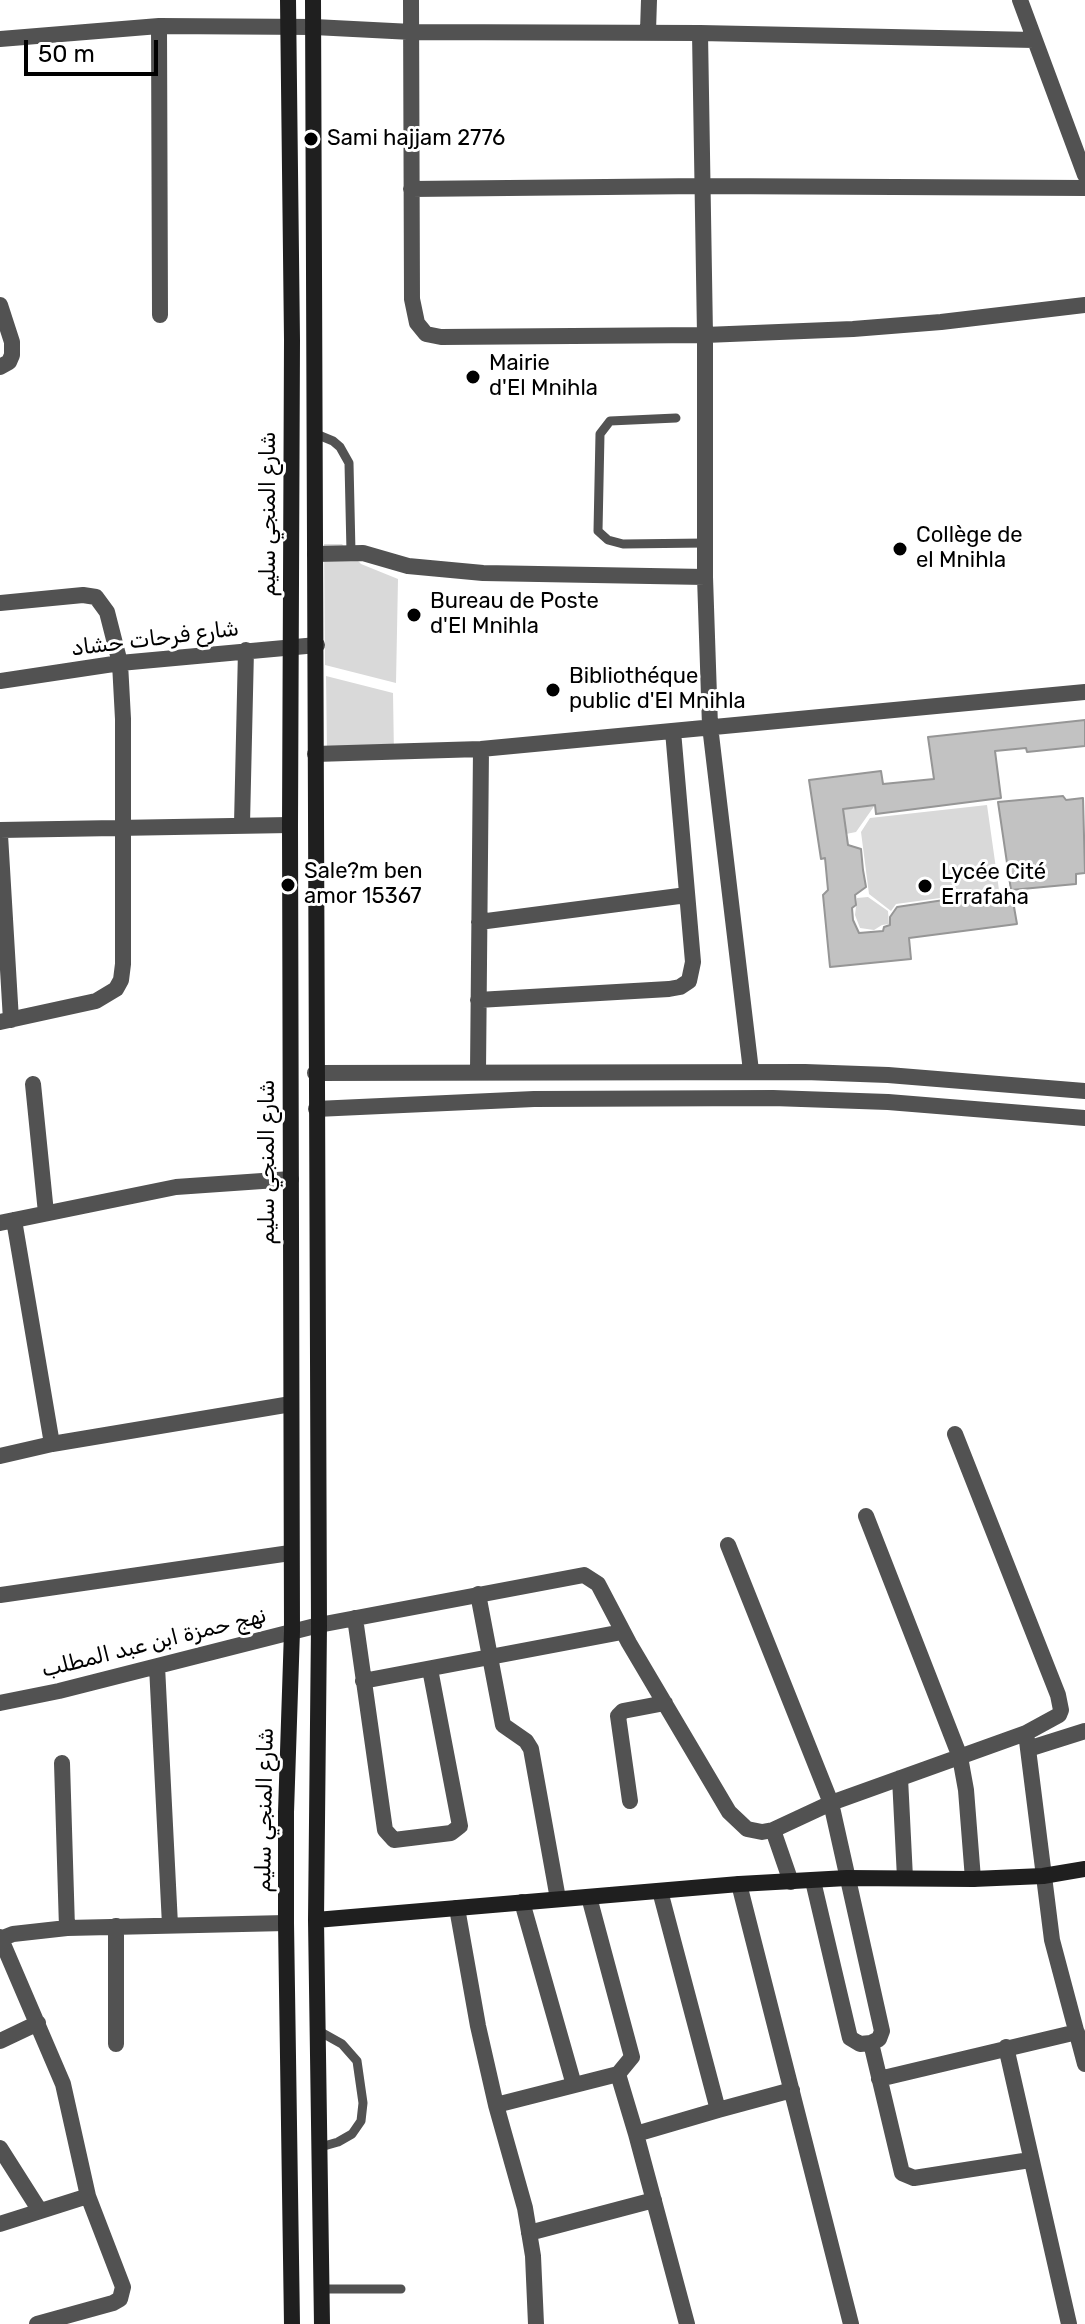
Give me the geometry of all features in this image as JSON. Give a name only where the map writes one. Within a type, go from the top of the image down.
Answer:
[{"type":"main road","name":"شارع المنجي سليم","points":[[288,0],[292,325],[292,1631],[286,1923],[292,2324]]},
{"type":"main road","name":"شارع المنجي سليم","points":[[313,0],[319,1625],[316,1920],[322,2324]]},
{"type":"main road","points":[[316,1920],[739,1884],[847,1878],[1043,1876],[1085,1869]]},
{"type":"street","points":[[411,0],[412,299],[417,323],[426,334],[441,337],[705,335],[897,326],[1085,305]]},
{"type":"street","points":[[648,31],[649,0]]},
{"type":"street","points":[[1020,0],[1085,175]]},
{"type":"street","points":[[159,26],[160,315]]},
{"type":"street","points":[[0,39],[159,26],[314,27],[412,32],[648,31],[1034,40]]},
{"type":"street","points":[[700,33],[705,577],[710,726],[751,1071]]},
{"type":"street","points":[[411,189],[703,186],[1085,188]]},
{"type":"street","points":[[0,305],[12,342],[12,355],[9,362],[0,367]]},
{"type":"street","points":[[315,554],[363,553],[398,564],[436,570],[705,577]]},
{"type":"street","points":[[0,603],[83,595],[96,597],[107,612],[120,663],[123,719],[122,826],[123,964],[121,980],[116,989],[96,1001],[6,1021],[0,833],[122,826],[290,825]]},
{"type":"street","name":"شارع فرحات حشاد","points":[[0,681],[120,663],[317,645]]},
{"type":"street","points":[[242,824],[246,650]]},
{"type":"street","points":[[315,754],[481,749],[1085,692]]},
{"type":"street","points":[[478,1000],[680,987],[689,981],[693,962],[673,731]]},
{"type":"street","points":[[478,1071],[481,749]]},
{"type":"street","points":[[479,922],[687,895]]},
{"type":"street","points":[[315,1073],[751,1071],[888,1075],[1085,1091]]},
{"type":"street","points":[[888,1075],[888,1102]]},
{"type":"street","points":[[33,1084],[46,1213]]},
{"type":"street","points":[[316,1109],[550,1099],[773,1098],[888,1102],[1085,1118]]},
{"type":"street","points":[[52,1444],[7,1222],[176,1187],[291,1179]]},
{"type":"street","points":[[0,1456],[52,1444],[291,1404]]},
{"type":"street","points":[[955,1434],[1060,1703],[1061,1710],[1056,1719],[1027,1741]]},
{"type":"street","points":[[866,1516],[960,1757],[966,1790],[973,1879]]},
{"type":"street","points":[[728,1545],[831,1803],[882,2031],[879,2039],[871,2043],[860,2044],[850,2038],[813,1881]]},
{"type":"street","points":[[0,1595],[290,1553]]},
{"type":"street","name":"نهج حمزة ابن عبد المطلب","points":[[0,1703],[319,1625],[584,1575],[598,1584],[622,1632],[729,1812],[747,1829],[762,1832],[773,1830]]},
{"type":"street","points":[[478,1594],[503,1725],[526,1741],[531,1749],[558,1899]]},
{"type":"street","points":[[355,1618],[387,1836],[400,1841],[451,1833],[458,1829],[460,1823],[430,1669]]},
{"type":"street","points":[[363,1681],[622,1632]]},
{"type":"street","points":[[157,1666],[170,1925]]},
{"type":"street","points":[[630,1801],[618,1716],[623,1711],[665,1703]]},
{"type":"street","points":[[791,1882],[773,1830],[831,1803],[960,1757],[1085,1731]]},
{"type":"street","points":[[1027,1741],[1052,1940],[1085,2064]]},
{"type":"street","points":[[62,1763],[67,1928]]},
{"type":"street","points":[[900,1778],[905,1878]]},
{"type":"street","points":[[739,1884],[851,2324]]},
{"type":"street","points":[[660,1891],[718,2110]]},
{"type":"street","points":[[496,2105],[618,2074],[630,2062],[632,2050],[589,1897]]},
{"type":"street","points":[[522,1902],[574,2085]]},
{"type":"street","points":[[457,1908],[478,2026],[496,2105],[517,2174],[529,2233],[536,2324]]},
{"type":"street","points":[[37,2324],[113,2303],[123,2294],[121,2279],[88,2196],[63,2084],[0,1938],[67,1928],[286,1923]]},
{"type":"street","points":[[116,1926],[116,2044]]},
{"type":"street","points":[[0,2041],[38,2023]]},
{"type":"street","points":[[879,2079],[1077,2032]]},
{"type":"street","points":[[871,2043],[899,2168],[907,2177],[1030,2160]]},
{"type":"street","points":[[1006,2047],[1069,2324]]},
{"type":"street","points":[[618,2074],[687,2324]]},
{"type":"street","points":[[636,2134],[792,2090]]},
{"type":"street","points":[[0,2148],[40,2211]]},
{"type":"street","points":[[0,2224],[88,2196]]},
{"type":"street","points":[[529,2233],[654,2200]]},
{"type":"lane","points":[[676,418],[610,421],[600,434],[598,531],[608,540],[623,544],[705,543]]},
{"type":"lane","points":[[316,434],[325,436],[340,447],[349,463],[351,552]]},
{"type":"lane","points":[[317,2030],[342,2044],[357,2061],[363,2103],[361,2121],[352,2134],[317,2148]]},
{"type":"lane","points":[[320,2289],[401,2289]]},
{"type":"shaded area","points":[[324,544],[342,544],[361,564],[398,579],[396,683],[325,665]]},
{"type":"shaded area","points":[[326,676],[393,693],[394,756],[327,751]]},
{"type":"shaded area","points":[[875,805],[856,832],[846,834],[843,809]]},
{"type":"shaded area","points":[[987,805],[999,890],[896,904],[891,911],[869,894],[861,832],[870,818]]},
{"type":"shaded area","points":[[868,897],[888,911],[889,924],[874,930],[860,928],[855,915],[857,898]]},
{"type":"building","points":[[1085,720],[1085,746],[1027,752],[1026,748],[995,751],[1001,798],[876,814],[875,805],[843,809],[848,845],[861,849],[866,887],[855,895],[856,905],[852,908],[859,933],[883,931],[890,925],[890,917],[897,907],[1011,890],[1017,924],[909,938],[911,959],[830,967],[823,895],[828,890],[825,858],[821,859],[809,780],[881,771],[883,784],[934,779],[928,737]]},
{"type":"building","points":[[1063,796],[1066,800],[1083,798],[1085,873],[1076,874],[1076,884],[1011,890],[998,802]]},
{"type":"place","name":"Sami hajjam 2776","points":[[311,139]]},
{"type":"place","name":"Mairie d'El Mnihla","points":[[473,377]]},
{"type":"place","name":"Collège de el Mnihla","points":[[900,549]]},
{"type":"place","name":"Bureau de Poste d'El Mnihla","points":[[414,615]]},
{"type":"place","name":"Bibliothéque public d'El Mnihla","points":[[553,690]]},
{"type":"place","name":"Sale?m ben amor 15367","points":[[288,885]]},
{"type":"place","name":"Lycée Cité Errafaha","points":[[925,886]]}]
